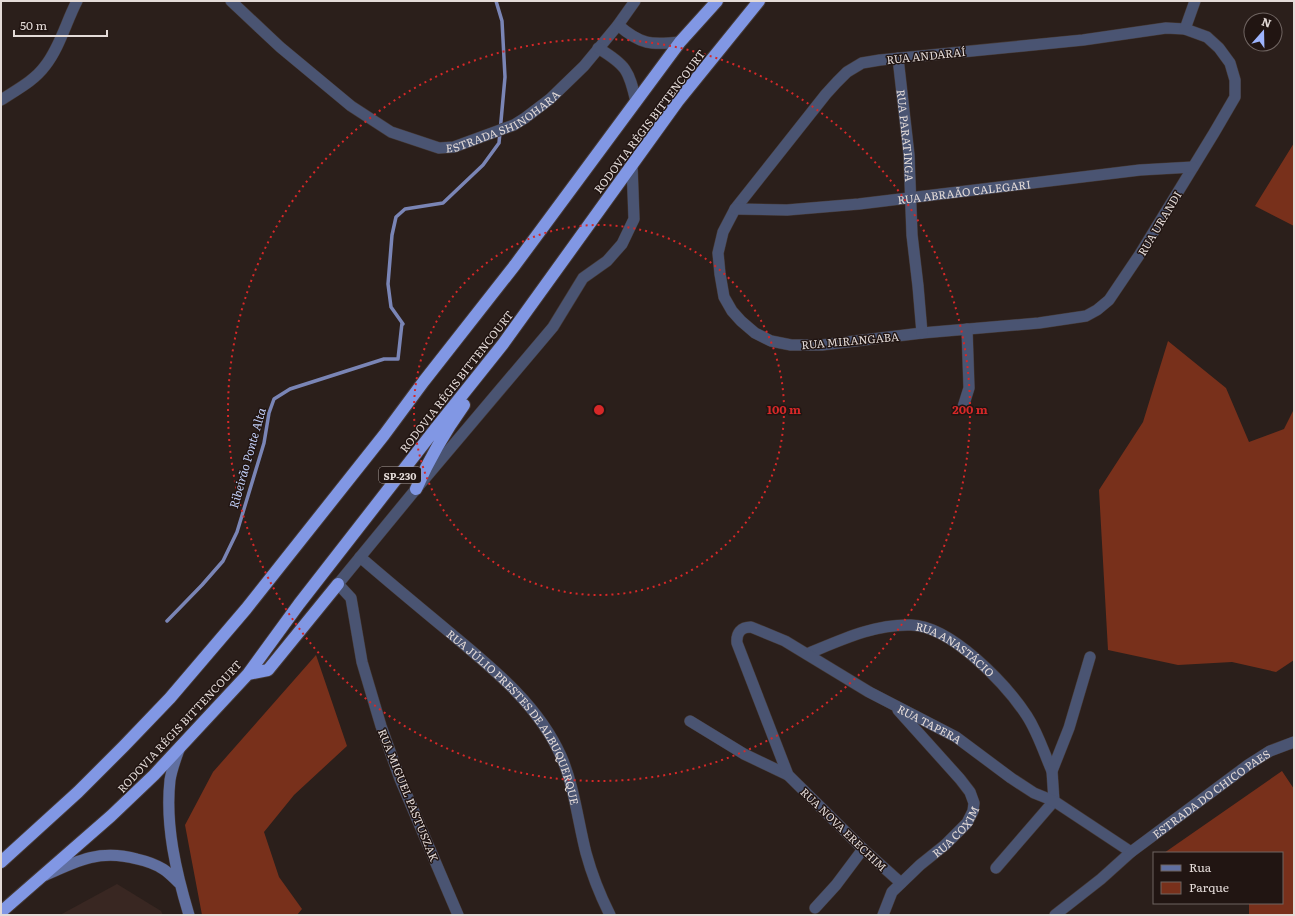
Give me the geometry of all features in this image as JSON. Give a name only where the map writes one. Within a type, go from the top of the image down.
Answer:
[{"type":"highway","name":"RODOVIA RÉGIS BITTENCOURT","points":[[1,862],[78,792],[124,746],[170,698],[246,609],[380,440],[424,380],[515,265],[680,42],[717,1]]},
{"type":"highway","name":"RODOVIA RÉGIS BITTENCOURT","points":[[1,912],[111,816],[154,775],[248,674],[299,604],[503,344],[678,100],[759,1]]},
{"type":"highway","points":[[416,488],[446,429],[475,390],[503,344]]},
{"type":"highway","points":[[248,674],[268,670],[338,584]]},
{"type":"main road","points":[[180,748],[174,764],[169,803],[179,883],[189,915]]},
{"type":"main road","points":[[42,877],[84,859],[106,854],[127,856],[147,862],[163,869],[179,883]]},
{"type":"street","points":[[1,100],[19,89],[45,66],[54,52],[77,1]]},
{"type":"street","name":"ESTRADA SHINOHARA","points":[[231,1],[280,47],[351,106],[392,132],[439,148],[454,147],[492,134],[514,125],[525,118],[550,99],[584,66],[618,25],[635,1]]},
{"type":"street","points":[[1185,29],[1195,1]]},
{"type":"street","points":[[618,25],[629,34],[643,42],[657,44],[680,42]]},
{"type":"street","name":"RUA ANDARAÍ","points":[[734,209],[826,94],[847,72],[862,63],[898,58],[1083,40],[1166,28],[1185,29]]},
{"type":"street","name":"RUA URANDI","points":[[967,329],[1039,323],[1086,316],[1097,310],[1108,300],[1122,282],[1234,97],[1235,80],[1230,63],[1219,48],[1207,37],[1185,29]]},
{"type":"street","points":[[598,48],[616,58],[624,66],[632,81],[636,102]]},
{"type":"street","name":"RUA PARATINGA","points":[[898,58],[909,155],[912,235],[922,333]]},
{"type":"street","points":[[338,584],[416,488],[553,327],[583,278],[607,261],[622,244],[634,219],[632,165]]},
{"type":"street","name":"RUA ABRAÃO CALEGARI","points":[[734,209],[787,210],[859,204],[1140,170],[1193,167]]},
{"type":"street","name":"RUA MIRANGABA","points":[[734,209],[723,232],[718,253],[724,297],[732,311],[755,333],[771,342],[790,345],[822,345],[967,329]]},
{"type":"street","points":[[963,407],[969,388],[967,329]]},
{"type":"street","name":"RUA JÚLIO PRESTES DE ALBUQUERQUE","points":[[360,557],[497,673],[527,704],[547,730],[562,757],[586,853],[596,884],[610,915]]},
{"type":"street","name":"RUA MIGUEL PASTUSZAK","points":[[338,584],[351,598],[362,662],[381,726],[400,779],[458,915]]},
{"type":"street","name":"RUA ANASTÁCIO","points":[[807,654],[868,629],[912,624],[933,630],[949,639],[983,665],[1013,697],[1028,717],[1052,771]]},
{"type":"street","name":"RUA TAPERA","points":[[741,653],[736,638],[741,629],[745,627],[751,627],[785,640],[895,706],[956,737],[1034,794],[1054,801],[1131,852]]},
{"type":"street","name":"RUA NOVA ERECHIM","points":[[741,653],[788,775]]},
{"type":"street","points":[[996,868],[1054,801],[1052,771],[1069,728],[1090,657]]},
{"type":"street","name":"RUA COXIM","points":[[883,915],[892,892],[920,865],[945,845],[967,823],[973,811],[974,803],[970,792],[960,779],[895,706]]},
{"type":"street","name":"RUA NOVA ERECHIM","points":[[690,721],[744,754],[788,775],[863,849],[901,883]]},
{"type":"street","name":"ESTRADA DO CHICO PAES","points":[[1131,852],[1248,765],[1270,751],[1294,742]]},
{"type":"street","points":[[815,908],[836,885],[863,849]]},
{"type":"street","points":[[1055,915],[1101,879],[1131,852]]},
{"type":"shaded area","points":[[117,884],[161,911],[163,915],[60,915]]},
{"type":"green space","points":[[1294,143],[1294,226],[1255,206]]},
{"type":"green space","points":[[1168,341],[1226,388],[1249,442],[1284,429],[1294,409],[1294,660],[1276,672],[1232,662],[1178,665],[1108,650],[1099,490],[1143,422]]},
{"type":"green space","points":[[316,655],[347,746],[294,795],[264,832],[279,877],[302,909],[297,915],[202,915],[185,825],[213,772]]},
{"type":"green space","points":[[1282,771],[1294,789],[1294,915],[1249,915],[1249,904],[1283,904],[1283,852],[1165,852]]},
{"type":"waterway","name":"Ribeirão Ponte Alta","points":[[167,621],[223,561],[237,532],[264,443],[269,413],[274,399],[290,389],[384,359],[398,359],[402,323],[403,324],[391,307],[388,284],[392,235],[396,217],[405,209],[443,203],[483,165],[499,143],[505,77],[502,21],[496,1]]}]
